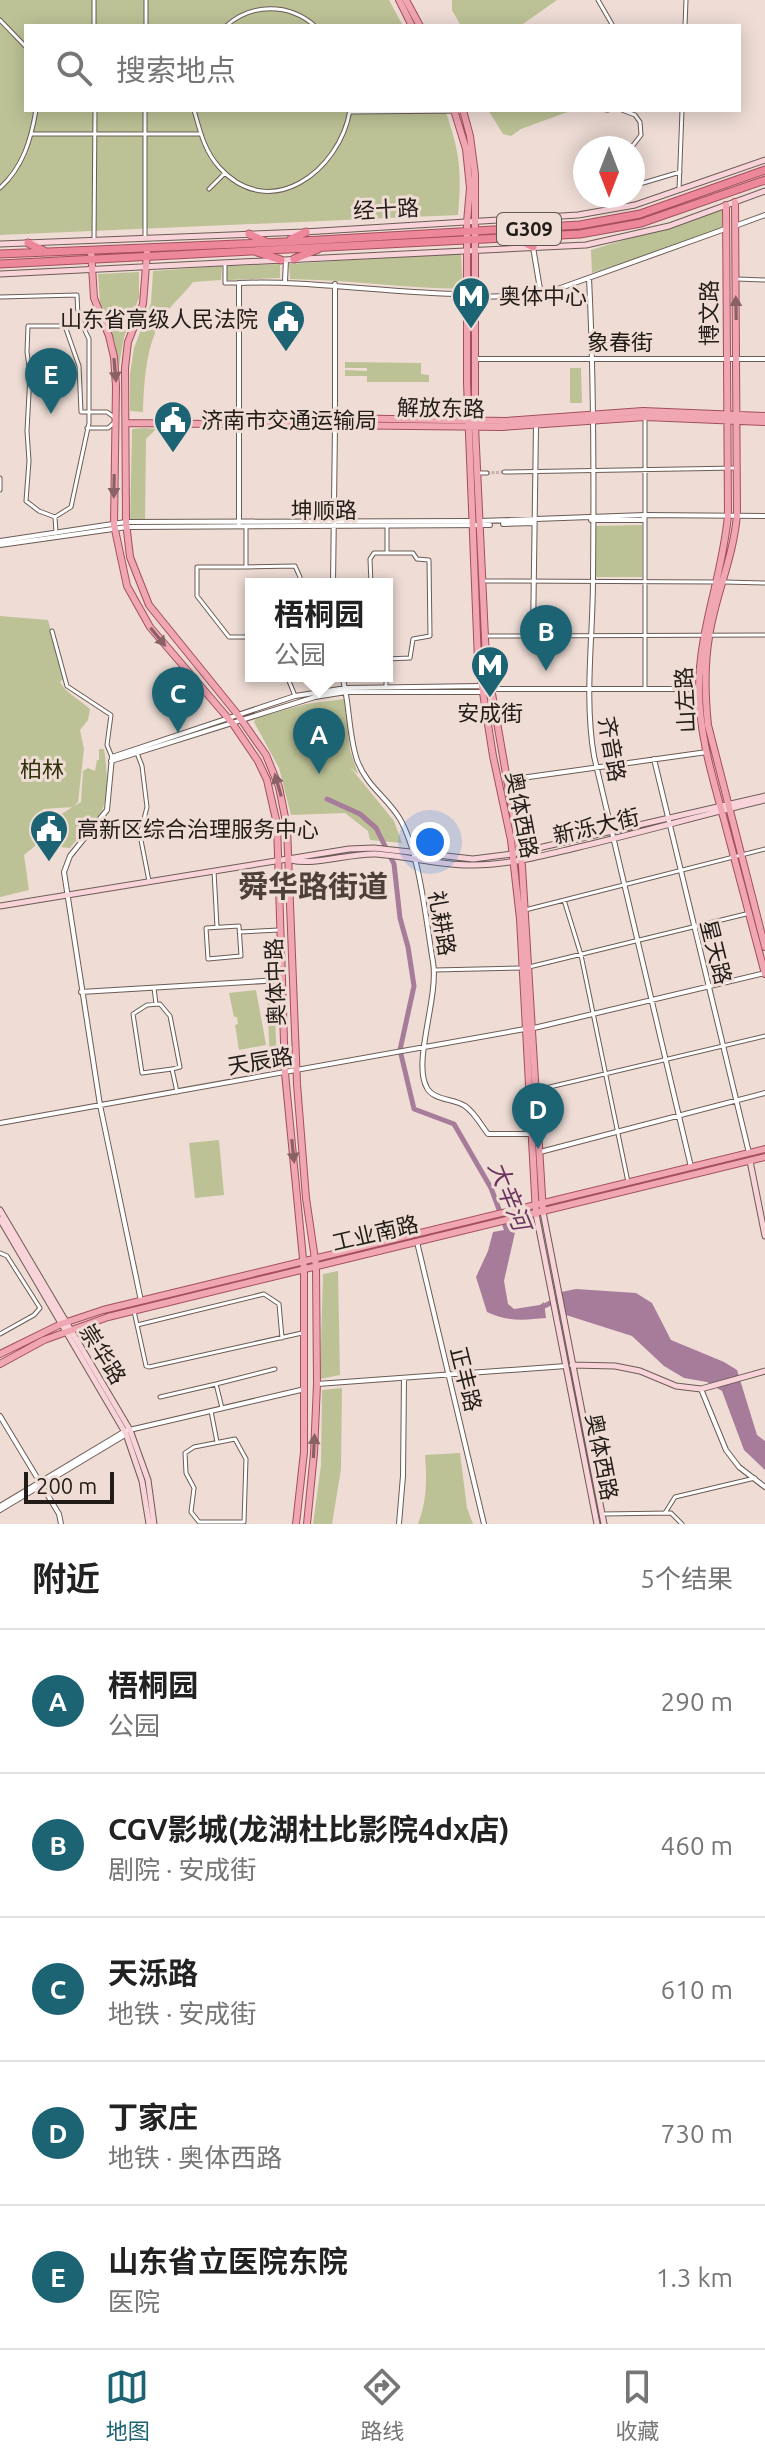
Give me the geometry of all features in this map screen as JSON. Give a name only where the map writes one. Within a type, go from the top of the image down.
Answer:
[{"type":"highway","name":"经十路","points":[[0,264],[91,255],[471,230],[530,229],[607,221],[640,214],[765,170]]},
{"type":"highway","name":"经十路","points":[[147,252],[326,246],[471,230],[513,236],[580,234],[641,223],[765,180]]},
{"type":"highway","points":[[285,242],[306,232]]},
{"type":"highway","points":[[249,234],[268,243]]},
{"type":"highway","points":[[513,236],[533,247]]},
{"type":"highway","points":[[28,243],[46,252]]},
{"type":"highway","points":[[251,250],[287,259],[326,246]]},
{"type":"highway","name":"经十路","points":[[0,254],[46,252],[91,255]]},
{"type":"main road","points":[[399,0],[411,24]]},
{"type":"main road","points":[[406,0],[419,24]]},
{"type":"main road","name":"奥体西路","points":[[454,112],[469,170],[471,230]]},
{"type":"main road","name":"奥体西路","points":[[463,112],[473,153],[471,249],[475,359],[472,424],[478,473],[483,581],[484,689],[507,780],[525,910],[526,968]]},
{"type":"main road","name":"经十路","points":[[0,244],[306,232],[471,230],[615,210],[765,160]]},
{"type":"main road","name":"经十路","points":[[0,274],[586,245],[669,226],[765,191]]},
{"type":"main road","name":"博文路","points":[[735,202],[737,417]]},
{"type":"main road","name":"博文路","points":[[726,205],[727,417]]},
{"type":"main road","name":"奥体西路","points":[[471,249],[467,294],[472,524],[484,689],[517,857],[530,1029],[532,1134],[540,1203]]},
{"type":"main road","name":"奥体中路","points":[[147,252],[143,304],[128,342],[125,368],[126,524],[130,557],[149,605],[240,718],[274,771],[283,801],[290,860],[296,1072],[306,1198],[315,1263],[317,1384],[307,1524]]},
{"type":"main road","name":"奥体中路","points":[[91,255],[94,298],[114,357],[115,527],[127,586],[140,613],[157,637],[231,722],[258,761],[267,780],[277,824],[285,1073],[304,1265],[306,1332],[304,1452],[296,1524]]},
{"type":"main road","name":"解放东路","points":[[472,424],[643,411],[727,417]]},
{"type":"main road","name":"解放东路","points":[[115,421],[335,421],[536,426],[593,416],[765,419]]},
{"type":"main road","name":"山左路","points":[[725,807],[707,752],[702,690],[706,636],[726,544],[727,417]]},
{"type":"main road","name":"山左路","points":[[720,582],[734,545],[737,417]]},
{"type":"main road","name":"山左路","points":[[702,690],[725,807],[765,973]]},
{"type":"main road","name":"新泺大街","points":[[290,860],[301,863],[349,855],[473,859],[517,857],[765,798]]},
{"type":"main road","name":"新泺大街","points":[[669,821],[711,808],[725,807]]},
{"type":"main road","name":"新泺大街","points":[[0,906],[290,860],[302,855],[376,848],[414,855]]},
{"type":"main road","name":"山左路","points":[[752,912],[765,947]]},
{"type":"main road","name":"奥体西路","points":[[530,1029],[537,1090],[539,1213],[551,1294],[560,1317]]},
{"type":"main road","name":"工业南路","points":[[0,1354],[64,1324],[103,1310],[515,1219],[749,1157],[765,1149]]},
{"type":"main road","points":[[749,1157],[765,1236]]},
{"type":"main road","name":"工业南路","points":[[315,1263],[540,1203],[691,1167],[765,1157]]},
{"type":"main road","name":"崇华路","points":[[0,1210],[127,1432],[152,1524]]},
{"type":"main road","name":"奥体西路","points":[[539,1213],[559,1292],[560,1317],[597,1524]]},
{"type":"main road","name":"崇华路","points":[[0,1219],[64,1324]]},
{"type":"main road","name":"工业南路","points":[[0,1364],[44,1340],[108,1317],[304,1265]]},
{"type":"main road","points":[[569,1365],[615,1366],[640,1371],[676,1386],[701,1389],[765,1371]]},
{"type":"main road","name":"奥体西路","points":[[569,1365],[604,1524]]},
{"type":"main road","points":[[299,1494],[310,1495]]},
{"type":"street","points":[[94,0],[94,24]]},
{"type":"street","points":[[146,0],[146,24]]},
{"type":"street","points":[[598,0],[612,24]]},
{"type":"street","points":[[685,24],[686,0]]},
{"type":"street","points":[[229,24],[261,8],[292,12],[312,24]]},
{"type":"street","points":[[0,20],[24,45]]},
{"type":"street","points":[[0,188],[13,176],[31,134],[36,112]]},
{"type":"street","points":[[94,240],[95,112]]},
{"type":"street","points":[[145,112],[145,238]]},
{"type":"street","points":[[194,112],[209,153],[225,173],[251,188],[278,190],[293,187],[318,173],[345,133],[350,112]]},
{"type":"street","points":[[627,112],[635,115],[640,122],[640,136]]},
{"type":"street","points":[[679,190],[682,112]]},
{"type":"street","points":[[31,134],[200,134]]},
{"type":"street","points":[[645,182],[680,172]]},
{"type":"street","points":[[209,189],[225,173]]},
{"type":"street","points":[[735,226],[765,215]]},
{"type":"street","points":[[475,297],[541,295],[726,229]]},
{"type":"street","points":[[533,247],[541,295]]},
{"type":"street","points":[[285,281],[287,259]]},
{"type":"street","points":[[225,263],[225,283],[285,281],[425,294],[467,294]]},
{"type":"street","name":"齐音路","points":[[589,278],[593,357],[593,582],[589,724],[691,1167]]},
{"type":"street","points":[[736,279],[765,280]]},
{"type":"street","points":[[239,283],[239,523]]},
{"type":"street","points":[[333,578],[335,284]]},
{"type":"street","points":[[0,297],[77,295],[78,316],[89,339],[87,428],[71,507],[55,517]]},
{"type":"street","points":[[55,517],[26,501],[30,374],[28,326],[65,326],[79,366],[81,412],[107,412],[115,421],[108,428],[87,428]]},
{"type":"street","name":"象春街","points":[[475,359],[765,359]]},
{"type":"street","points":[[79,366],[89,366]]},
{"type":"street","points":[[645,417],[645,689]]},
{"type":"street","points":[[533,636],[536,426]]},
{"type":"street","points":[[504,472],[737,468]]},
{"type":"street","points":[[478,473],[487,473]]},
{"type":"street","points":[[0,478],[0,490]]},
{"type":"street","name":"坤顺路","points":[[334,524],[472,524],[645,515],[765,516]]},
{"type":"street","points":[[55,517],[56,534]]},
{"type":"street","name":"坤顺路","points":[[126,524],[472,524]]},
{"type":"street","name":"坤顺路","points":[[0,543],[126,524],[246,524]]},
{"type":"street","points":[[246,524],[246,567]]},
{"type":"street","points":[[387,526],[387,553]]},
{"type":"street","points":[[371,578],[370,559],[374,553],[413,553],[417,559],[429,560],[430,636],[413,639],[410,658],[393,659]]},
{"type":"street","points":[[245,637],[229,637],[197,596],[197,567],[295,566],[300,578]]},
{"type":"street","points":[[483,581],[765,583]]},
{"type":"street","points":[[52,631],[67,686],[111,715],[107,745],[112,759],[107,810],[70,856],[64,872],[100,1105],[141,1301]]},
{"type":"street","points":[[485,636],[765,635]]},
{"type":"street","points":[[289,682],[295,696]]},
{"type":"street","name":"礼耕路","points":[[344,682],[354,747],[361,769],[367,781],[400,818],[414,855],[434,970],[432,1011],[421,1049]]},
{"type":"street","points":[[386,682],[386,687]]},
{"type":"street","points":[[112,759],[231,722],[295,696],[346,690],[386,687],[702,690]]},
{"type":"street","points":[[240,718],[346,690],[484,689]]},
{"type":"street","points":[[112,759],[231,722]]},
{"type":"street","points":[[507,780],[707,752]]},
{"type":"street","points":[[137,753],[147,803],[146,821],[140,835],[149,881]]},
{"type":"street","name":"星天路","points":[[654,759],[749,1157]]},
{"type":"street","points":[[525,910],[765,849]]},
{"type":"street","points":[[214,871],[217,927]]},
{"type":"street","points":[[564,900],[581,955],[628,1182]]},
{"type":"street","points":[[434,970],[526,968],[765,909]]},
{"type":"street","points":[[239,926],[239,932],[241,956],[208,959],[206,928],[239,926]]},
{"type":"street","points":[[239,932],[281,930]]},
{"type":"street","name":"天辰路","points":[[0,1123],[530,1029],[765,973]]},
{"type":"street","points":[[81,992],[281,980]]},
{"type":"street","points":[[154,988],[156,1004]]},
{"type":"street","points":[[156,1004],[167,1010],[170,1016],[180,1067],[172,1069],[142,1073],[133,1014],[147,1005],[156,1004]]},
{"type":"street","points":[[537,1090],[765,1036]]},
{"type":"street","points":[[421,1049],[426,1087],[433,1094],[463,1104],[488,1134],[532,1134]]},
{"type":"street","points":[[172,1069],[177,1092]]},
{"type":"street","points":[[540,1152],[765,1093]]},
{"type":"street","name":"正丰路","points":[[417,1242],[484,1524]]},
{"type":"street","points":[[0,1253],[7,1256],[40,1308],[34,1315],[0,1334]]},
{"type":"street","points":[[26,1285],[35,1279]]},
{"type":"street","points":[[137,1325],[264,1294],[279,1304],[282,1338]]},
{"type":"street","points":[[133,1310],[146,1366],[149,1367],[306,1332]]},
{"type":"street","points":[[317,1384],[569,1365]]},
{"type":"street","points":[[160,1397],[275,1369]]},
{"type":"street","points":[[399,1524],[404,1378]]},
{"type":"street","points":[[216,1384],[222,1408]]},
{"type":"street","points":[[0,1508],[127,1432],[305,1389]]},
{"type":"street","points":[[701,1389],[726,1450],[739,1467],[765,1487]]},
{"type":"street","points":[[211,1411],[217,1442]]},
{"type":"street","points":[[0,1416],[59,1514],[61,1524]]},
{"type":"street","points":[[235,1439],[246,1459],[244,1522],[234,1523],[199,1522],[191,1512],[194,1488],[186,1473],[185,1453],[194,1447],[235,1439]]},
{"type":"street","points":[[665,1513],[675,1497],[755,1478]]},
{"type":"street","points":[[602,1514],[675,1514],[682,1524]]},
{"type":"green space","points":[[0,0],[389,0],[402,24],[24,24],[24,112],[446,112],[459,162],[458,215],[0,235]]},
{"type":"green space","points":[[452,0],[557,0],[523,24],[460,24],[452,10]]},
{"type":"green space","points":[[489,112],[568,112],[521,129],[511,136],[503,134]]},
{"type":"green space","points":[[722,210],[722,232],[592,273],[591,250]]},
{"type":"green space","points":[[461,253],[463,289],[290,279],[289,264]]},
{"type":"green space","points":[[280,264],[280,278],[227,280],[227,266]]},
{"type":"green space","points":[[222,266],[221,280],[193,282],[163,317],[149,351],[143,412],[130,411],[134,348],[151,303],[153,271]]},
{"type":"green space","points":[[139,272],[139,298],[124,337],[118,372],[115,342],[100,303],[98,274]]},
{"type":"green space","points":[[345,362],[421,363],[421,374],[429,375],[429,382],[367,382],[367,376],[345,376],[345,370],[367,371],[367,368],[345,368]]},
{"type":"green space","points":[[570,368],[581,368],[582,403],[570,403]]},
{"type":"green space","points":[[132,429],[156,429],[146,439],[145,524],[130,525]]},
{"type":"green space","points":[[642,525],[642,577],[596,577],[596,526]]},
{"type":"green space","name":"柏林","points":[[0,616],[48,620],[64,678],[60,682],[90,709],[88,720],[80,730],[84,749],[78,802],[73,807],[43,809],[35,846],[24,855],[29,890],[0,897]]},
{"type":"green space","points":[[344,699],[350,750],[358,774],[350,767],[394,821],[402,843],[370,840],[368,831],[345,813],[291,815],[279,768],[254,722],[256,718],[306,704]]},
{"type":"green space","points":[[99,749],[104,749],[107,786],[97,819],[70,848],[37,848],[43,825],[81,802],[83,771],[88,768],[95,771]]},
{"type":"green space","points":[[267,987],[274,987],[277,1066],[270,1067]]},
{"type":"green space","points":[[256,990],[266,1045],[239,1050],[235,1025],[238,1024],[237,1017],[234,1017],[229,993]]},
{"type":"green space","points":[[219,1140],[224,1195],[195,1198],[189,1143]]},
{"type":"green space","points":[[338,1271],[340,1375],[320,1379],[323,1274]]},
{"type":"green space","points":[[342,1388],[341,1469],[332,1524],[313,1524],[321,1465],[322,1390]]},
{"type":"green space","points":[[460,1453],[467,1508],[473,1524],[418,1524],[426,1490],[425,1455]]},
{"type":"shaded area","points":[[516,1228],[504,1281],[508,1304],[514,1309],[544,1302],[546,1318],[509,1319],[487,1312],[476,1277],[493,1232]]},
{"type":"shaded area","points":[[576,1289],[636,1293],[652,1303],[671,1340],[737,1370],[757,1435],[765,1441],[765,1470],[744,1450],[722,1391],[707,1382],[684,1378],[664,1366],[632,1336],[566,1315],[561,1292]]},
{"type":"waterway","name":"大辛河","points":[[327,799],[360,814],[376,828],[394,864],[400,918],[414,986],[400,1050],[414,1109],[454,1124],[491,1188],[509,1236]]},
{"type":"waterway","name":"大辛河","points":[[540,1308],[563,1297]]},
{"type":"tunnel","points":[[487,473],[504,472]]},
{"type":"place","name":"奥体中心","points":[[471,330]]},
{"type":"place","name":"山东省高级人民法院","points":[[286,353]]},
{"type":"place","name":"山东省立医院东院","points":[[51,414]]},
{"type":"place","name":"济南市交通运输局","points":[[173,454]]},
{"type":"place","name":"CGV影城(龙湖杜比影院4dx店)","points":[[546,671]]},
{"type":"place","name":"安成街","points":[[490,699]]},
{"type":"place","name":"天泺路","points":[[178,733]]},
{"type":"place","name":"梧桐园","points":[[319,774]]},
{"type":"place","name":"高新区综合治理服务中心","points":[[49,863]]},
{"type":"place","name":"丁家庄","points":[[538,1149]]},
{"type":"district","name":"舜华路街道","points":[[313,887]]}]
